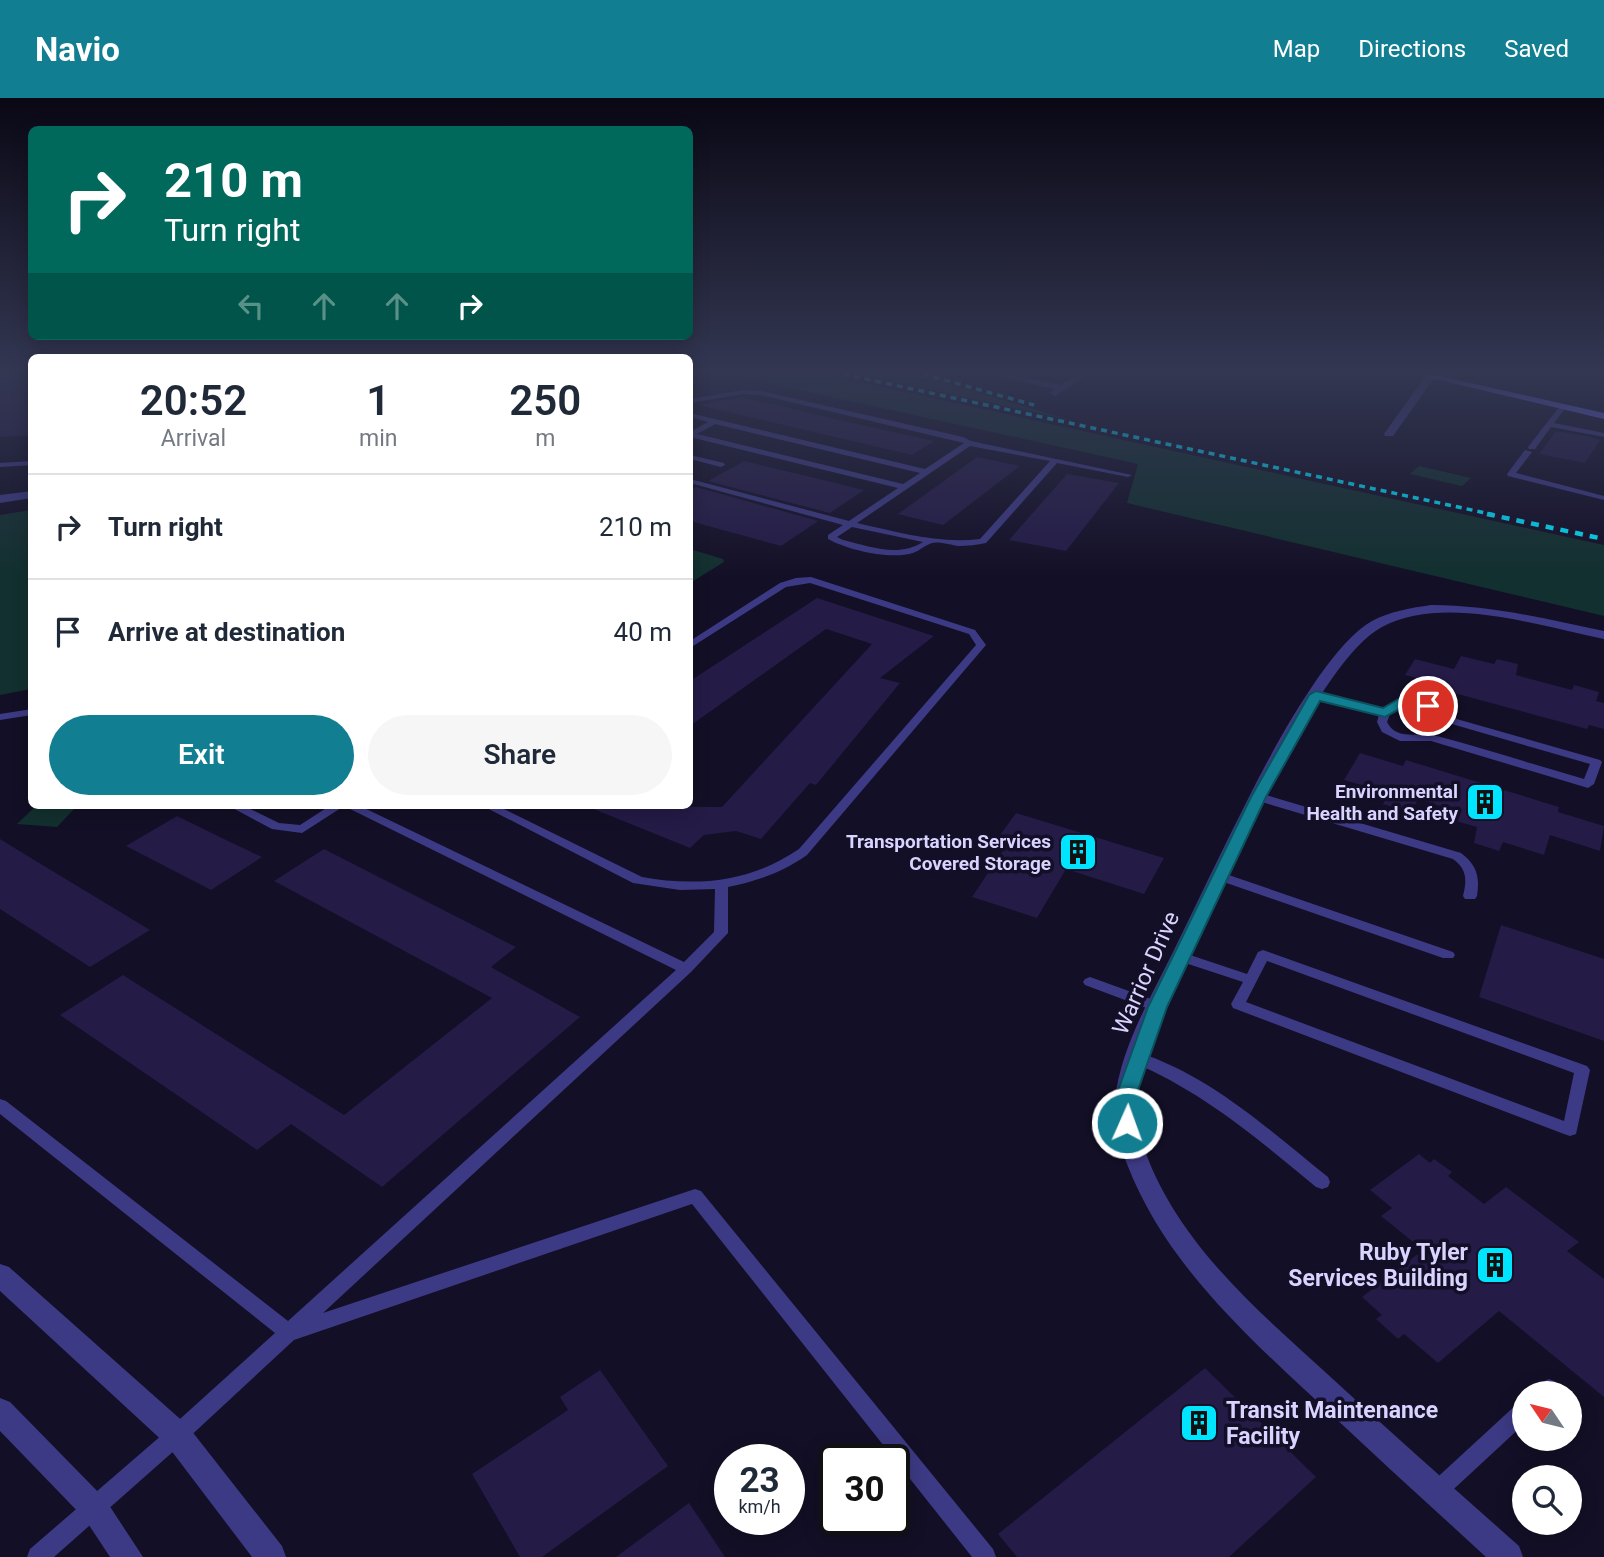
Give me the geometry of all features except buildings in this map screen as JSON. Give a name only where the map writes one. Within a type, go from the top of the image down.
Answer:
[{"type":"street","points":[[0,499],[28,495]]},
{"type":"street","name":"Warrior Drive","points":[[1508,1557],[1259,1328],[1209,1276],[1161,1213],[1145,1182],[1127,1123],[1126,1096],[1137,1058],[1157,1007],[1259,797],[1316,695],[1357,639],[1378,624],[1408,613],[1473,611],[1604,635]]},
{"type":"street","points":[[0,1275],[177,1435],[271,1557]]},
{"type":"street","points":[[0,1411],[94,1509],[128,1557]]},
{"type":"lane","points":[[719,442],[904,487]]},
{"type":"lane","points":[[799,442],[926,472]]},
{"type":"lane","points":[[1535,442],[1511,474],[1604,498]]},
{"type":"lane","points":[[930,540],[918,551],[904,555],[840,542],[831,537],[849,522],[969,443],[1128,475]]},
{"type":"lane","points":[[693,458],[720,465]]},
{"type":"lane","points":[[693,482],[930,540],[974,544],[983,541],[1055,460]]},
{"type":"lane","points":[[0,465],[28,463]]},
{"type":"lane","points":[[495,809],[638,880],[660,886],[722,884],[786,867],[803,852],[981,645],[972,632],[811,580],[783,585],[693,643]]},
{"type":"lane","points":[[1316,695],[1385,713],[1402,702],[1414,702],[1428,706],[1442,718],[1596,762],[1588,784],[1432,738],[1404,739],[1386,730],[1382,722],[1385,713]]},
{"type":"lane","points":[[0,718],[28,713]]},
{"type":"lane","points":[[1259,797],[1457,856],[1468,863],[1474,876],[1470,896]]},
{"type":"lane","points":[[241,809],[276,826],[302,829],[333,809]]},
{"type":"lane","points":[[357,809],[686,969]]},
{"type":"lane","points":[[1220,876],[1448,955]]},
{"type":"lane","points":[[38,1557],[177,1435],[686,969],[721,933],[722,884]]},
{"type":"lane","points":[[1263,955],[1582,1070],[1570,1130],[1238,1004],[1251,979],[1263,955]]},
{"type":"lane","points":[[1181,957],[1251,979]]},
{"type":"lane","points":[[1090,982],[1157,1007]]},
{"type":"lane","points":[[1137,1058],[1168,1069],[1208,1090],[1322,1182]]},
{"type":"lane","points":[[0,1105],[289,1332]]},
{"type":"lane","points":[[289,1332],[695,1196],[985,1557]]},
{"type":"lane","points":[[1436,1492],[1512,1422]]},
{"type":"green space","points":[[1038,442],[1133,442],[1604,545],[1604,616],[1127,503],[1138,464]]},
{"type":"green space","points":[[1419,466],[1471,478],[1462,486],[1410,474]]},
{"type":"green space","points":[[28,510],[28,690],[0,695],[0,515]]},
{"type":"green space","points":[[693,550],[723,559],[724,562],[693,581]]},
{"type":"green space","points":[[33,809],[74,809],[57,827],[17,824]]},
{"type":"railway","points":[[1158,442],[1495,515]]},
{"type":"railway","points":[[1487,514],[1604,539]]},
{"type":"place","name":"Environmental Health and Safety","points":[[1485,802]]},
{"type":"place","name":"Transportation Services Covered Storage","points":[[1078,852]]},
{"type":"place","name":"Ruby Tyler Services Building","points":[[1495,1265]]},
{"type":"place","name":"Transit Maintenance Facility","points":[[1199,1423]]},
{"type":"route","points":[[1127,1123],[1126,1096],[1137,1058],[1157,1007],[1259,797],[1316,695],[1385,713],[1402,702],[1428,706]]}]
